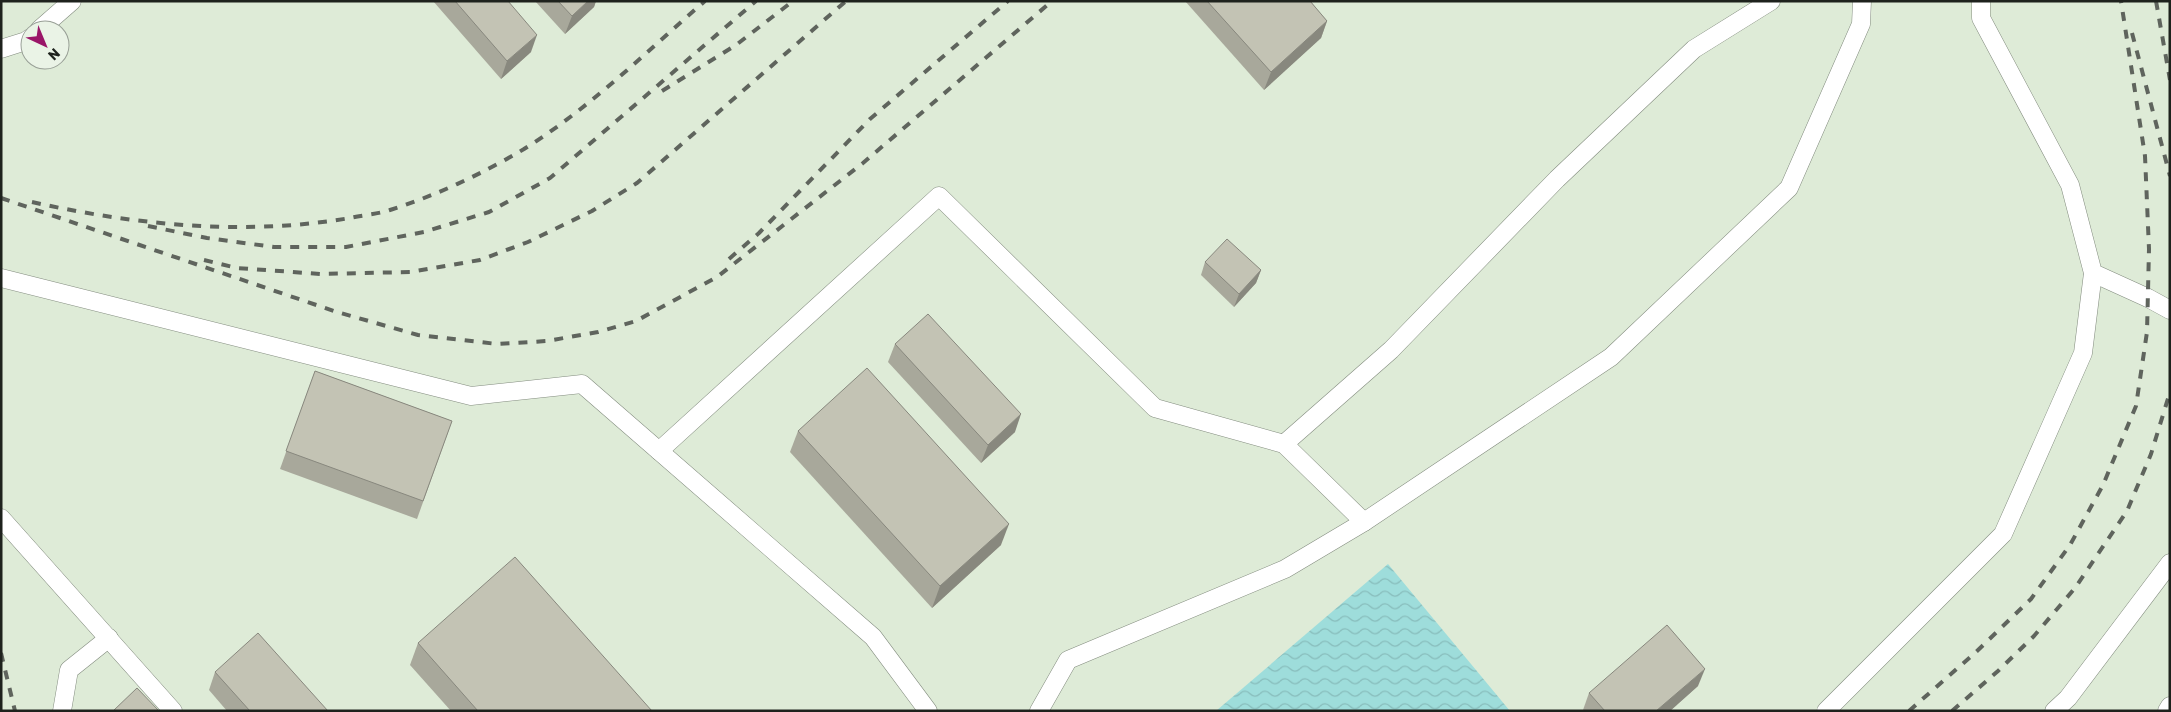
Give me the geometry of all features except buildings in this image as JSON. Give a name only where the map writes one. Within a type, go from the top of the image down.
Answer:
[{"type":"lane","points":[[50,20],[72,1]]},
{"type":"lane","points":[[1284,444],[1391,350],[1557,180],[1694,49],[1770,1]]},
{"type":"lane","points":[[1039,711],[1068,660],[1285,569],[1364,522],[1611,357],[1789,188],[1861,24],[1862,1]]},
{"type":"lane","points":[[1826,711],[2003,534],[2083,353],[2093,273],[2070,185],[1981,18],[1981,1]]},
{"type":"lane","points":[[1,49],[20,43]]},
{"type":"lane","points":[[659,451],[939,196],[1155,408],[1284,444],[1364,522]]},
{"type":"lane","points":[[2093,273],[2170,310]]},
{"type":"lane","points":[[1,278],[471,396],[582,384],[873,637],[928,711]]},
{"type":"lane","points":[[1,518],[173,711]]},
{"type":"lane","points":[[2054,711],[2068,698],[2170,562]]},
{"type":"lane","points":[[62,711],[69,670],[109,638]]},
{"type":"lane","points":[[2167,711],[2170,706]]},
{"type":"shaded area","points":[[1,1],[2170,1],[2170,711],[1,711]]},
{"type":"water","points":[[1388,564],[1510,711],[1216,711]]},
{"type":"railway","points":[[32,202],[110,217],[150,222],[230,227],[310,223],[381,213],[442,191],[493,167],[524,149],[595,98],[705,1]]},
{"type":"railway","points":[[148,226],[207,238],[274,247],[346,247],[424,232],[489,212],[550,178],[756,1]]},
{"type":"railway","points":[[662,91],[736,45],[793,1]]},
{"type":"railway","points":[[204,260],[237,268],[321,274],[410,272],[480,260],[528,242],[592,211],[637,183],[846,1]]},
{"type":"railway","points":[[729,259],[759,233],[870,119],[1008,1]]},
{"type":"railway","points":[[1,198],[337,312],[418,335],[497,344],[547,341],[598,332],[636,321],[717,277],[863,163],[1052,1]]},
{"type":"railway","points":[[1909,711],[1976,652],[2031,599],[2070,545],[2103,485],[2136,406],[2147,332],[2149,249],[2145,156],[2121,1]]},
{"type":"railway","points":[[2156,1],[2170,80]]},
{"type":"railway","points":[[2132,33],[2170,176]]},
{"type":"railway","points":[[1952,711],[1998,671],[2034,636],[2075,588],[2127,511],[2151,454],[2170,392]]},
{"type":"railway","points":[[1,653],[15,711]]}]
